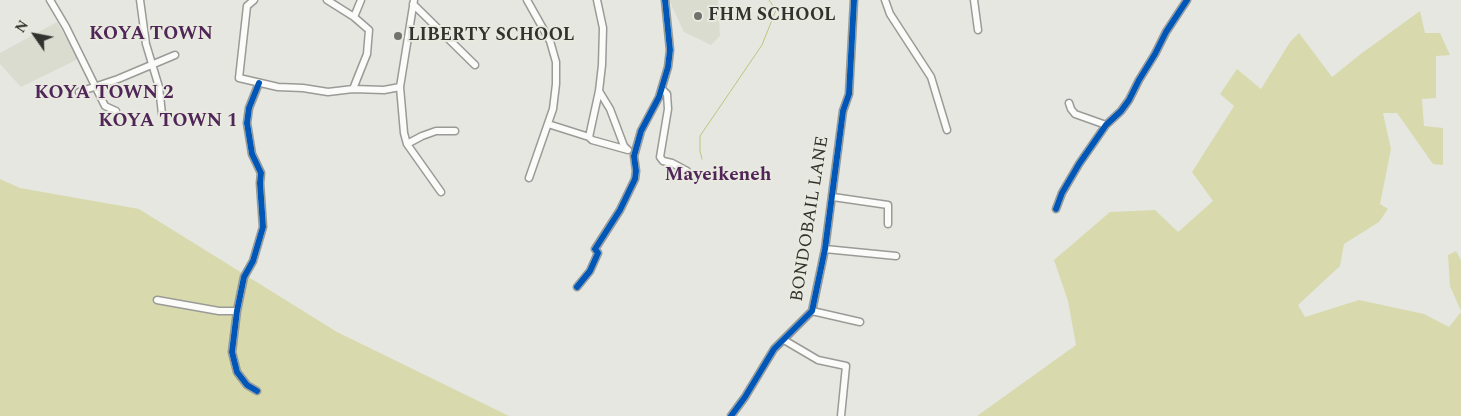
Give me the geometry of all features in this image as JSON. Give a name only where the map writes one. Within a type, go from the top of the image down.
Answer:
[{"type":"street","points":[[50,0],[66,27],[105,106],[116,111]]},
{"type":"street","points":[[140,0],[146,44],[159,87],[162,114]]},
{"type":"street","points":[[254,0],[247,6],[239,78],[278,87],[328,92],[353,89],[384,90],[400,87]]},
{"type":"street","points":[[328,0],[354,17],[369,30],[367,54],[353,89]]},
{"type":"street","points":[[354,17],[361,0]]},
{"type":"street","points":[[527,0],[550,41],[556,62],[554,101],[529,178]]},
{"type":"street","points":[[589,137],[599,91],[602,65],[603,28],[597,0]]},
{"type":"street","points":[[577,287],[590,271],[598,254],[595,249],[620,210],[635,179],[634,156],[641,131],[662,89],[668,67],[670,50],[666,0]]},
{"type":"street","name":"BONDOBAIL LANE","points":[[732,416],[774,349],[812,311],[825,249],[843,111],[849,94],[854,0]]},
{"type":"street","points":[[885,0],[890,14],[931,77],[947,130]]},
{"type":"street","points":[[974,0],[978,30]]},
{"type":"street","points":[[1056,209],[1062,193],[1106,125],[1121,111],[1129,100],[1166,32],[1188,0]]},
{"type":"street","points":[[414,2],[475,65]]},
{"type":"street","points":[[414,2],[400,87],[403,126],[407,144],[441,192]]},
{"type":"street","points":[[79,92],[118,79],[175,55]]},
{"type":"street","points":[[257,391],[247,385],[237,372],[232,352],[237,311],[244,277],[253,260],[263,228],[261,173],[252,154],[246,123],[249,108],[259,83]]},
{"type":"street","points":[[662,89],[667,94],[668,109],[660,157],[663,161],[672,163],[686,171]]},
{"type":"street","points":[[599,91],[610,110],[624,146],[634,156]]},
{"type":"street","points":[[1069,102],[1075,114],[1106,125]]},
{"type":"street","points":[[548,124],[589,137],[592,140],[628,150]]},
{"type":"street","points":[[407,144],[436,131],[455,131]]},
{"type":"street","points":[[833,197],[888,205],[888,224]]},
{"type":"street","points":[[825,249],[896,256]]},
{"type":"street","points":[[157,300],[220,311],[237,311]]},
{"type":"street","points":[[812,311],[860,322]]},
{"type":"street","points":[[784,340],[818,360],[846,366],[842,416]]},
{"type":"shaded area","name":"FHM SCHOOL","points":[[669,0],[718,0],[720,36],[711,45],[684,32]]},
{"type":"shaded area","points":[[57,22],[78,59],[21,87],[0,64],[0,53]]},
{"type":"green space","points":[[1420,11],[1425,33],[1440,33],[1450,55],[1436,56],[1436,98],[1422,99],[1424,126],[1443,128],[1443,165],[1433,164],[1397,113],[1383,113],[1391,149],[1380,204],[1388,209],[1379,222],[1344,244],[1340,266],[1298,305],[1305,317],[1359,300],[1424,314],[1449,327],[1461,312],[1461,416],[977,416],[1076,345],[1068,301],[1054,260],[1110,212],[1155,210],[1178,232],[1213,201],[1192,172],[1234,106],[1220,94],[1237,69],[1261,89],[1290,42],[1299,33],[1332,77]]},
{"type":"green space","points":[[0,179],[20,188],[139,209],[337,332],[509,416],[0,416]]},
{"type":"green space","points":[[1456,251],[1461,260],[1461,311],[1450,286],[1448,255]]},
{"type":"waterway","points":[[702,159],[700,136],[762,45],[776,10],[769,0]]},
{"type":"cycle path","points":[[577,287],[590,271],[598,253],[595,249],[620,210],[635,179],[634,156],[641,131],[659,97],[668,67],[670,50],[665,0]]},
{"type":"cycle path","points":[[731,416],[745,397],[774,349],[812,311],[825,249],[843,111],[849,94],[854,0]]},
{"type":"cycle path","points":[[1056,209],[1062,193],[1079,164],[1106,125],[1121,111],[1129,100],[1166,32],[1187,0]]},
{"type":"cycle path","points":[[257,391],[247,385],[237,372],[232,352],[237,311],[244,277],[253,261],[263,227],[261,173],[252,154],[247,123],[249,108],[259,83]]},
{"type":"place","name":"FHM SCHOOL","points":[[698,16]]},
{"type":"place","name":"LIBERTY SCHOOL","points":[[398,36]]},
{"type":"district","name":"KOYA TOWN","points":[[151,35]]},
{"type":"district","name":"KOYA TOWN 2","points":[[104,94]]},
{"type":"district","name":"KOYA TOWN 1","points":[[168,122]]},
{"type":"district","name":"Mayeikeneh","points":[[718,176]]}]
